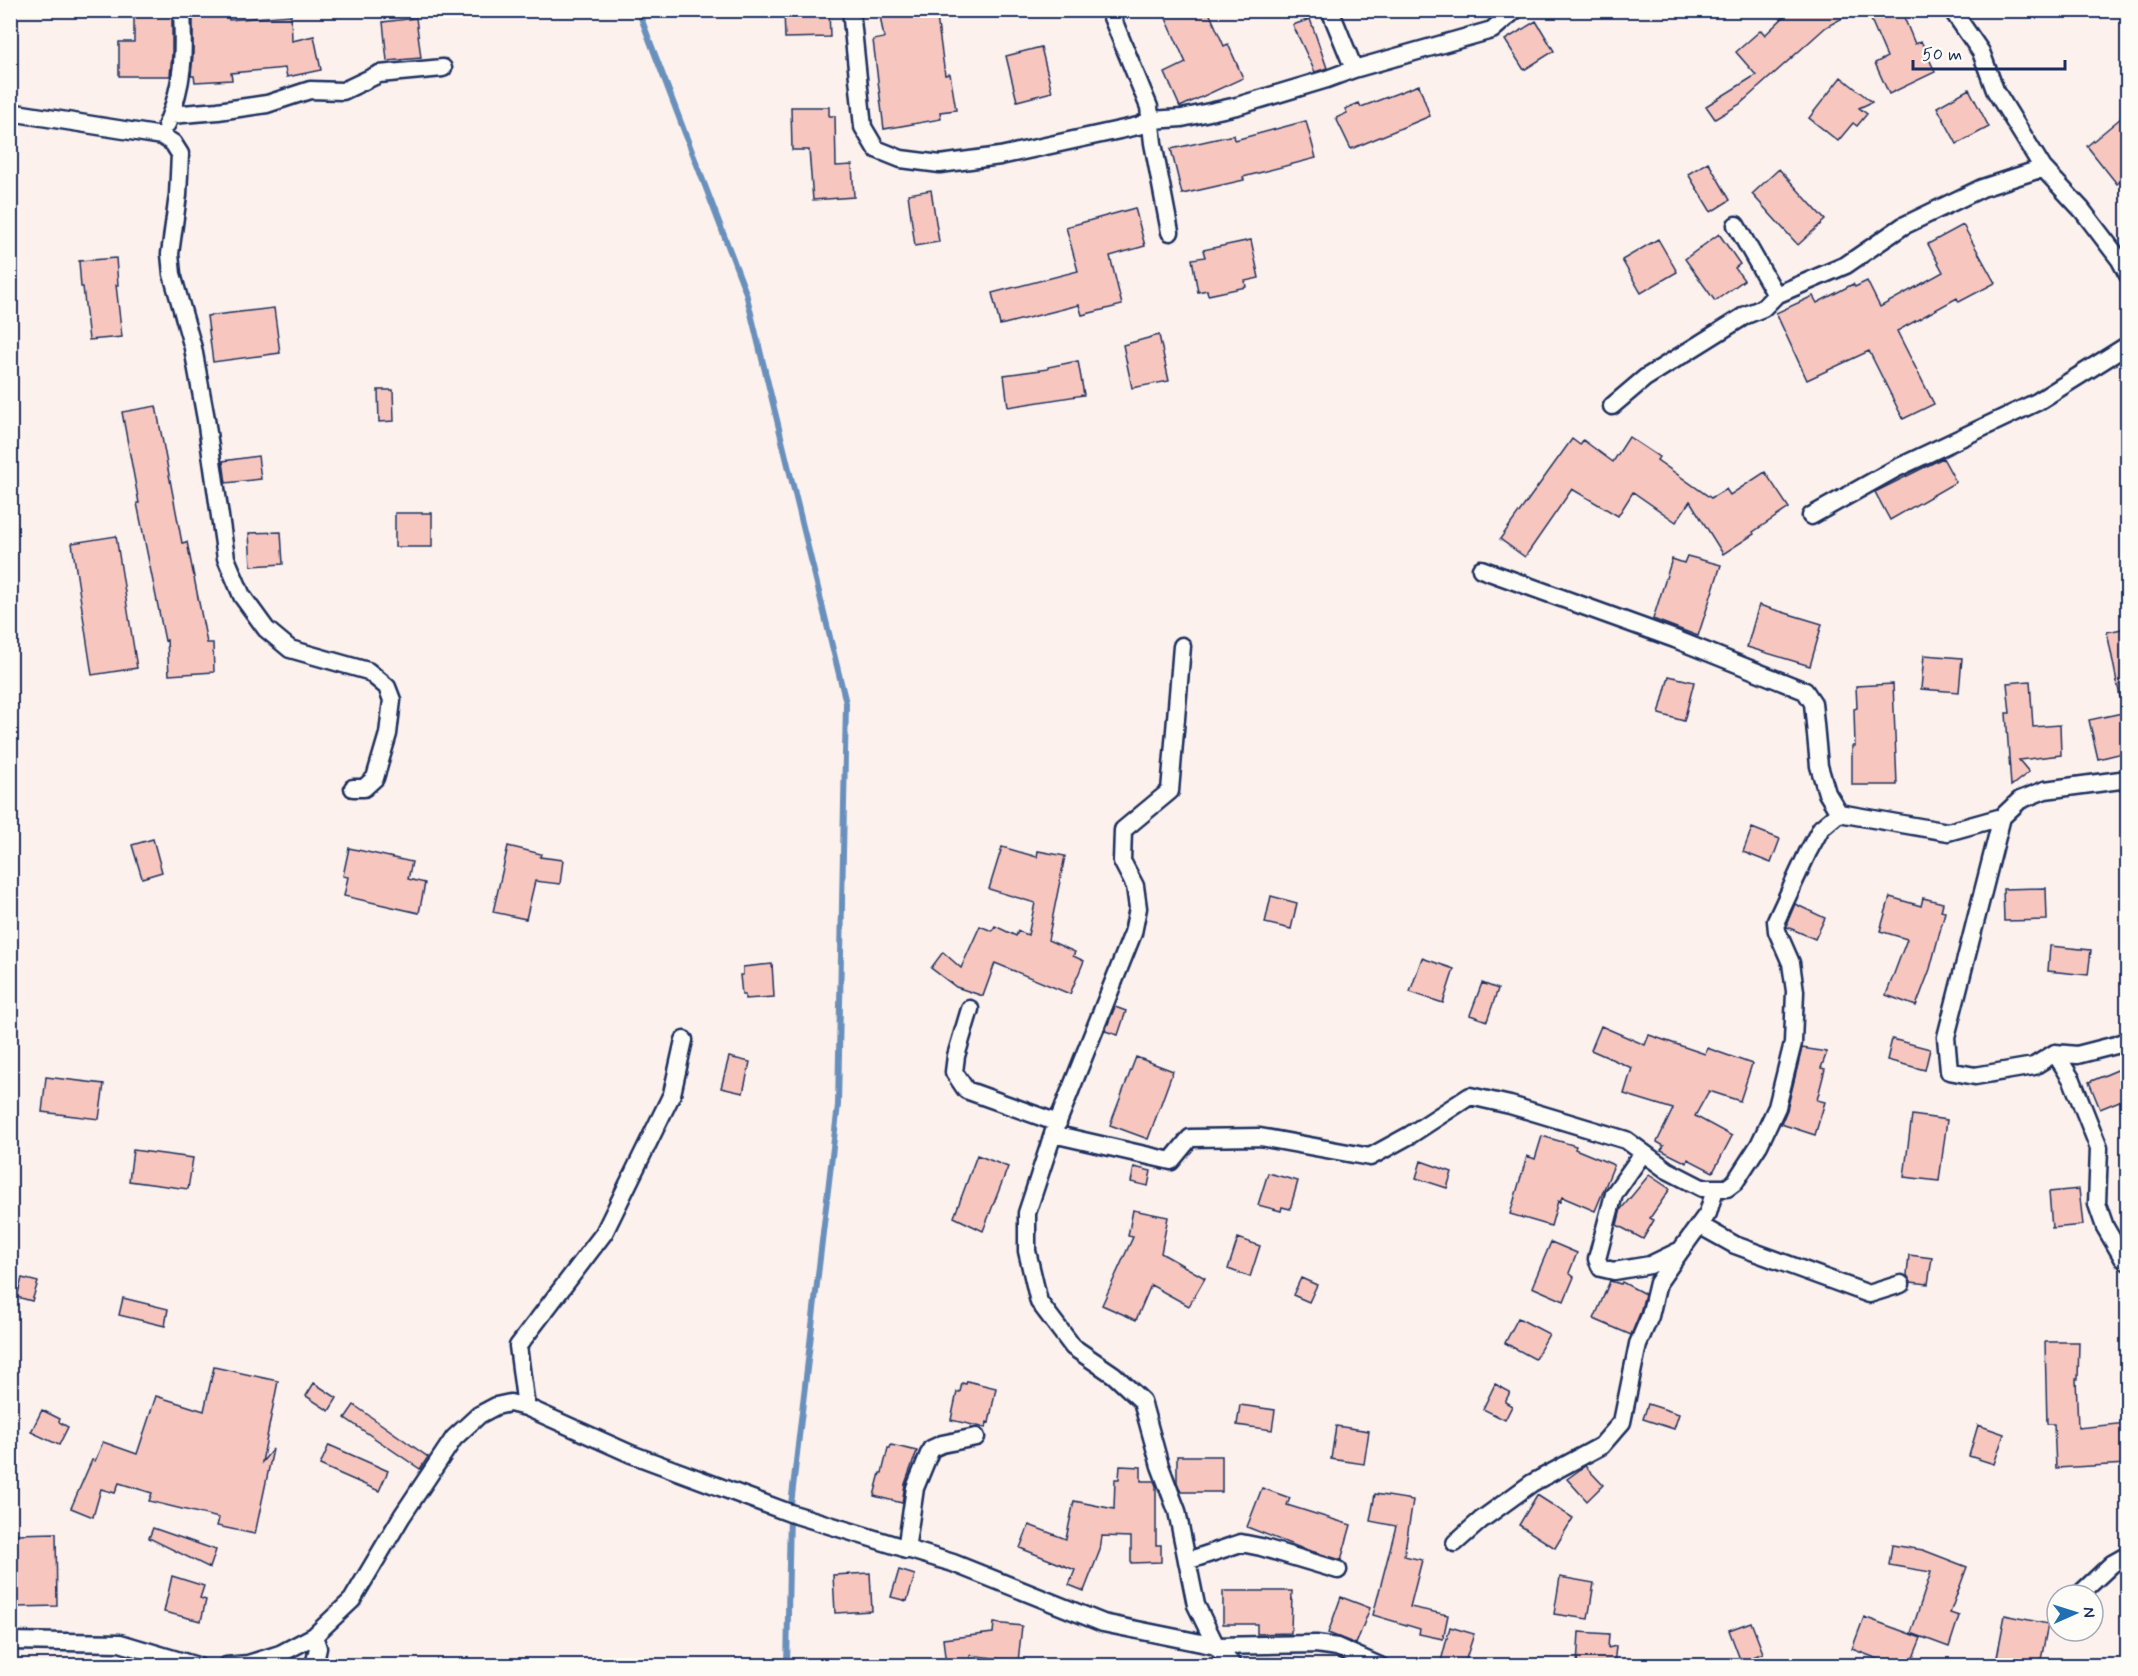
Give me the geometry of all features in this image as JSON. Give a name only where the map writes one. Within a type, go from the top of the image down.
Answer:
[{"type":"street","points":[[162,136],[178,92],[184,62],[182,10]]},
{"type":"street","points":[[851,10],[863,127],[876,149],[901,159],[940,164],[1000,156],[1138,126],[1150,120],[1182,118],[1237,106],[1354,69],[1492,30],[1515,10]]},
{"type":"street","points":[[1109,10],[1149,107],[1153,143],[1170,232]]},
{"type":"street","points":[[1330,10],[1354,69]]},
{"type":"street","points":[[1952,10],[1981,52],[1995,90],[2043,168],[2082,210],[2120,260],[2127,275]]},
{"type":"street","points":[[171,115],[267,104],[310,90],[343,91],[379,74],[442,68]]},
{"type":"street","points":[[10,112],[162,136],[173,142],[180,154],[178,195],[170,254],[172,274],[193,348],[206,419],[225,558],[242,596],[266,629],[290,649],[368,671],[387,687],[392,700],[388,734],[375,778],[364,788],[353,788]]},
{"type":"street","points":[[1612,406],[1645,378],[1746,315],[1763,308],[1776,295],[1846,265],[1903,226],[1982,188],[2043,168]]},
{"type":"street","points":[[1736,225],[1776,295]]},
{"type":"street","points":[[1811,516],[1895,469],[2037,402],[2127,345]]},
{"type":"street","points":[[1481,569],[1676,639],[1805,691],[1813,703],[1819,766],[1824,784],[1827,794],[1839,813],[1948,832],[2002,817],[2020,800],[2045,790],[2127,779]]},
{"type":"street","points":[[1182,646],[1170,792],[1123,830],[1122,861],[1135,886],[1138,908],[1133,933],[1056,1128],[1027,1213],[1027,1251],[1039,1302],[1072,1347],[1114,1375],[1142,1401],[1160,1466],[1177,1511],[1196,1605],[1216,1646],[1233,1665]]},
{"type":"street","points":[[970,1009],[956,1056],[954,1072],[966,1090],[1056,1128],[1171,1161],[1190,1138],[1260,1137],[1370,1157],[1410,1135],[1470,1096],[1510,1105],[1626,1140],[1667,1170],[1702,1188],[1727,1188],[1735,1182],[1759,1145],[1777,1107],[1793,1043],[1795,991],[1791,963],[1777,931],[1776,921],[1821,828],[1839,813]]},
{"type":"street","points":[[2002,817],[1946,1037],[1949,1071],[1975,1076],[2034,1066],[2055,1053],[2077,1055],[2127,1040]]},
{"type":"street","points":[[526,1407],[518,1346],[604,1233],[672,1094],[684,1040]]},
{"type":"street","points":[[2055,1053],[2072,1080],[2099,1148],[2097,1204],[2105,1227],[2127,1262]]},
{"type":"street","points":[[1644,1153],[1614,1194],[1597,1259],[1601,1268],[1614,1271],[1650,1265],[1681,1250]]},
{"type":"street","points":[[1455,1543],[1481,1520],[1532,1483],[1601,1446],[1622,1422],[1638,1344],[1650,1316],[1658,1283],[1708,1213],[1715,1189]]},
{"type":"street","points":[[1699,1226],[1735,1245],[1869,1294],[1901,1284]]},
{"type":"street","points":[[226,1665],[248,1664],[280,1654],[315,1636],[352,1600],[402,1516],[454,1438],[479,1415],[496,1406],[510,1403],[526,1407],[631,1454],[790,1513],[953,1563],[1103,1623],[1216,1646],[1316,1644],[1337,1647],[1380,1665]]},
{"type":"street","points":[[906,1550],[915,1488],[931,1449],[942,1444],[976,1437]]},
{"type":"street","points":[[1187,1561],[1241,1544],[1261,1547],[1338,1570]]},
{"type":"street","points":[[2092,1583],[2112,1564],[2127,1555]]},
{"type":"street","points":[[314,1665],[318,1648],[315,1636]]},
{"type":"street","points":[[10,1641],[120,1643],[197,1665]]},
{"type":"building","points":[[193,10],[228,10],[229,20],[291,15],[292,41],[314,36],[321,70],[287,77],[285,68],[231,73],[232,80],[195,82],[194,76],[191,76]]},
{"type":"building","points":[[784,10],[829,10],[830,37],[785,38]]},
{"type":"building","points":[[879,10],[936,10],[945,75],[950,74],[956,110],[940,112],[941,119],[884,129],[873,40],[884,38]]},
{"type":"building","points":[[1173,10],[1208,10],[1224,46],[1228,44],[1243,78],[1180,107],[1165,73],[1186,63],[1164,14]]},
{"type":"building","points":[[1791,10],[1857,10],[1826,27],[1740,104],[1715,119],[1706,106],[1756,75],[1736,52],[1761,30],[1765,35]]},
{"type":"building","points":[[1880,10],[1901,10],[1915,44],[1921,41],[1935,72],[1889,94],[1875,63],[1887,57],[1869,15]]},
{"type":"building","points":[[134,15],[172,15],[170,76],[119,76],[119,42],[134,42]]},
{"type":"building","points":[[416,18],[421,58],[387,61],[383,22]]},
{"type":"building","points":[[1310,19],[1327,68],[1315,72],[1293,25]]},
{"type":"building","points":[[1536,21],[1554,51],[1524,70],[1505,40]]},
{"type":"building","points":[[1041,47],[1052,92],[1017,101],[1006,56]]},
{"type":"building","points":[[1841,77],[1872,102],[1859,108],[1867,114],[1857,126],[1853,123],[1838,141],[1809,118]]},
{"type":"building","points":[[1419,85],[1430,116],[1351,149],[1336,118],[1347,113],[1345,109],[1359,103],[1361,107]]},
{"type":"building","points":[[1969,89],[1989,127],[1957,144],[1937,107]]},
{"type":"building","points":[[791,107],[829,107],[829,116],[835,116],[836,166],[852,165],[854,197],[813,200],[809,150],[792,150]]},
{"type":"building","points":[[2127,113],[2127,175],[2117,184],[2087,146]]},
{"type":"building","points":[[1306,121],[1316,158],[1243,177],[1244,180],[1182,194],[1171,149],[1234,135],[1235,140]]},
{"type":"building","points":[[1708,162],[1730,200],[1711,212],[1688,174]]},
{"type":"building","points":[[1779,169],[1825,220],[1798,245],[1752,194]]},
{"type":"building","points":[[931,190],[939,242],[915,246],[908,194]]},
{"type":"building","points":[[1135,208],[1145,246],[1110,256],[1122,305],[1082,315],[1079,305],[1000,325],[992,293],[1078,271],[1066,227]]},
{"type":"building","points":[[1963,225],[1995,283],[1959,302],[1957,298],[1897,331],[1934,404],[1903,419],[1869,351],[1807,380],[1776,313],[1813,296],[1817,303],[1853,284],[1855,287],[1867,281],[1880,307],[1943,272],[1928,244]]},
{"type":"building","points":[[1719,234],[1740,264],[1735,268],[1744,280],[1715,301],[1685,259]]},
{"type":"building","points":[[1658,239],[1677,272],[1641,293],[1622,260]]},
{"type":"building","points":[[1251,240],[1259,278],[1245,281],[1246,287],[1208,295],[1207,290],[1198,292],[1192,259],[1205,257],[1203,250]]},
{"type":"building","points":[[116,258],[118,285],[116,285],[122,337],[89,340],[79,261]]},
{"type":"building","points":[[274,308],[280,353],[213,362],[207,316]]},
{"type":"building","points":[[1159,335],[1169,381],[1132,388],[1123,345]]},
{"type":"building","points":[[1078,361],[1084,395],[1008,407],[1004,375],[1048,369],[1048,367]]},
{"type":"building","points":[[378,390],[393,390],[394,421],[379,422]]},
{"type":"building","points":[[156,406],[182,543],[187,542],[207,643],[213,643],[214,672],[169,675],[167,640],[165,641],[137,503],[139,503],[122,412]]},
{"type":"building","points":[[1629,437],[1659,457],[1657,460],[1711,498],[1726,489],[1730,495],[1765,472],[1789,508],[1723,554],[1690,501],[1676,522],[1633,492],[1618,516],[1572,489],[1525,557],[1500,539],[1572,439],[1580,445],[1583,440],[1613,462]]},
{"type":"building","points":[[258,456],[261,479],[226,483],[223,461]]},
{"type":"building","points":[[1943,458],[1956,482],[1890,520],[1875,492]]},
{"type":"building","points":[[395,513],[432,513],[432,547],[395,547]]},
{"type":"building","points":[[281,532],[283,564],[251,566],[249,533]]},
{"type":"building","points":[[116,536],[137,668],[92,675],[72,543]]},
{"type":"building","points":[[1687,556],[1721,565],[1698,636],[1653,619],[1672,559],[1684,563]]},
{"type":"building","points":[[1759,605],[1822,624],[1810,666],[1747,647]]},
{"type":"building","points":[[2127,628],[2127,696],[2120,697],[2107,632]]},
{"type":"building","points":[[1924,655],[1962,658],[1959,692],[1921,689]]},
{"type":"building","points":[[1669,676],[1694,682],[1684,721],[1659,714]]},
{"type":"building","points":[[2030,681],[2033,727],[2060,725],[2061,755],[2019,760],[2029,772],[2011,786],[2006,713],[2010,713],[2007,683]]},
{"type":"building","points":[[1893,684],[1897,785],[1852,785],[1852,746],[1855,746],[1854,709],[1857,708],[1856,686]]},
{"type":"building","points":[[2127,712],[2127,752],[2098,759],[2089,720]]},
{"type":"building","points":[[1752,828],[1780,839],[1771,863],[1743,852]]},
{"type":"building","points":[[153,839],[162,872],[142,878],[132,845]]},
{"type":"building","points":[[508,846],[541,854],[540,857],[563,860],[560,884],[535,881],[526,919],[493,912]]},
{"type":"building","points":[[1002,847],[1037,857],[1038,851],[1065,856],[1048,940],[1075,952],[1073,956],[1084,961],[1070,994],[995,963],[983,996],[956,987],[931,968],[943,952],[961,968],[980,926],[992,931],[995,926],[1016,936],[1018,931],[1028,935],[1035,903],[989,889]]},
{"type":"building","points":[[349,848],[412,862],[408,879],[425,883],[419,913],[344,896],[348,877],[343,876]]},
{"type":"building","points":[[2046,888],[2047,920],[2004,921],[2003,889]]},
{"type":"building","points":[[1271,896],[1297,903],[1291,929],[1265,923]]},
{"type":"building","points":[[1890,897],[1921,906],[1923,898],[1943,903],[1941,911],[1945,912],[1930,969],[1916,1006],[1886,995],[1907,939],[1880,931]]},
{"type":"building","points":[[1795,904],[1825,918],[1815,939],[1787,927]]},
{"type":"building","points":[[2050,946],[2091,950],[2088,975],[2048,971]]},
{"type":"building","points":[[1422,958],[1454,969],[1443,1003],[1410,992]]},
{"type":"building","points":[[772,964],[774,997],[745,999],[745,995],[742,995],[740,975],[743,975],[743,967]]},
{"type":"building","points":[[1482,983],[1498,989],[1487,1021],[1470,1015]]},
{"type":"building","points":[[1115,1007],[1126,1011],[1118,1035],[1105,1031]]},
{"type":"building","points":[[1601,1026],[1645,1045],[1649,1035],[1705,1054],[1707,1048],[1752,1064],[1740,1101],[1709,1091],[1695,1116],[1732,1136],[1713,1172],[1688,1159],[1687,1163],[1661,1150],[1664,1146],[1657,1142],[1673,1109],[1624,1094],[1632,1068],[1591,1050]]},
{"type":"building","points":[[1892,1039],[1930,1049],[1925,1070],[1887,1060]]},
{"type":"building","points":[[1802,1048],[1827,1052],[1821,1068],[1825,1069],[1817,1100],[1825,1102],[1815,1135],[1781,1124],[1787,1110]]},
{"type":"building","points":[[729,1057],[750,1062],[743,1093],[721,1088]]},
{"type":"building","points":[[1136,1057],[1173,1071],[1148,1139],[1110,1125]]},
{"type":"building","points":[[2127,1066],[2127,1098],[2100,1109],[2089,1082]]},
{"type":"building","points":[[46,1077],[104,1084],[99,1119],[42,1112]]},
{"type":"building","points":[[1912,1115],[1947,1120],[1939,1181],[1904,1177]]},
{"type":"building","points":[[1542,1136],[1576,1146],[1575,1149],[1614,1165],[1595,1211],[1562,1197],[1560,1202],[1558,1201],[1551,1226],[1510,1214],[1527,1156],[1535,1159]]},
{"type":"building","points":[[133,1150],[193,1158],[188,1189],[129,1181]]},
{"type":"building","points":[[977,1155],[1008,1167],[983,1231],[954,1217]]},
{"type":"building","points":[[1421,1161],[1452,1172],[1447,1188],[1416,1178]]},
{"type":"building","points":[[1134,1167],[1151,1171],[1148,1186],[1131,1182]]},
{"type":"building","points":[[1268,1173],[1298,1181],[1290,1209],[1282,1207],[1281,1211],[1258,1205]]},
{"type":"building","points":[[1649,1175],[1670,1189],[1650,1218],[1654,1220],[1643,1239],[1617,1225],[1621,1209]]},
{"type":"building","points":[[2079,1189],[2083,1225],[2052,1228],[2049,1192]]},
{"type":"building","points":[[1133,1210],[1168,1217],[1161,1253],[1205,1278],[1189,1306],[1151,1285],[1136,1320],[1102,1305],[1133,1237],[1128,1236]]},
{"type":"building","points":[[1238,1238],[1260,1246],[1250,1277],[1228,1269]]},
{"type":"building","points":[[1551,1242],[1577,1253],[1569,1273],[1574,1277],[1564,1301],[1532,1287]]},
{"type":"building","points":[[1909,1255],[1932,1258],[1928,1284],[1911,1282],[1907,1275]]},
{"type":"building","points":[[22,1278],[38,1282],[32,1301],[17,1297]]},
{"type":"building","points":[[1301,1278],[1317,1285],[1309,1302],[1293,1295]]},
{"type":"building","points":[[1610,1281],[1621,1284],[1622,1282],[1645,1294],[1631,1335],[1594,1319]]},
{"type":"building","points":[[123,1298],[168,1309],[165,1326],[119,1315]]},
{"type":"building","points":[[1518,1318],[1549,1334],[1535,1359],[1505,1343]]},
{"type":"building","points":[[2045,1342],[2079,1342],[2078,1379],[2076,1379],[2078,1428],[2127,1423],[2127,1464],[2056,1468],[2054,1424],[2047,1424]]},
{"type":"building","points":[[214,1367],[278,1381],[262,1462],[273,1449],[255,1534],[217,1526],[219,1518],[149,1501],[152,1493],[119,1483],[115,1493],[101,1489],[93,1517],[71,1508],[92,1460],[95,1461],[103,1442],[137,1454],[156,1396],[204,1411]]},
{"type":"building","points":[[967,1381],[996,1388],[986,1428],[951,1420],[957,1392],[960,1392],[962,1383],[966,1384]]},
{"type":"building","points":[[314,1383],[337,1398],[329,1411],[306,1396]]},
{"type":"building","points":[[1495,1384],[1510,1392],[1505,1402],[1512,1406],[1505,1420],[1483,1409]]},
{"type":"building","points":[[1648,1404],[1679,1414],[1674,1429],[1643,1419]]},
{"type":"building","points":[[354,1405],[428,1457],[420,1469],[345,1418]]},
{"type":"building","points":[[1240,1405],[1275,1410],[1272,1430],[1237,1425]]},
{"type":"building","points":[[42,1410],[60,1419],[59,1422],[68,1427],[59,1445],[31,1432]]},
{"type":"building","points":[[1978,1425],[2004,1434],[1994,1464],[1969,1456]]},
{"type":"building","points":[[1336,1426],[1369,1431],[1364,1464],[1331,1459]]},
{"type":"building","points":[[329,1445],[388,1471],[379,1491],[320,1465]]},
{"type":"building","points":[[891,1445],[917,1451],[905,1484],[902,1503],[874,1496],[888,1448]]},
{"type":"building","points":[[1177,1456],[1222,1456],[1222,1492],[1181,1492],[1177,1482]]},
{"type":"building","points":[[1120,1466],[1141,1467],[1141,1481],[1154,1481],[1156,1486],[1156,1545],[1161,1545],[1161,1562],[1131,1563],[1131,1537],[1102,1536],[1100,1550],[1084,1591],[1069,1585],[1075,1570],[1020,1548],[1029,1525],[1066,1539],[1074,1501],[1114,1509],[1115,1479],[1119,1479]]},
{"type":"building","points":[[1585,1466],[1603,1485],[1587,1501],[1567,1479]]},
{"type":"building","points":[[1262,1488],[1290,1498],[1287,1505],[1351,1525],[1341,1560],[1301,1548],[1247,1527]]},
{"type":"building","points":[[1375,1494],[1413,1500],[1404,1556],[1422,1560],[1410,1607],[1448,1615],[1443,1639],[1419,1634],[1420,1629],[1373,1615],[1396,1526],[1370,1521]]},
{"type":"building","points":[[1537,1495],[1573,1518],[1555,1548],[1519,1525]]},
{"type":"building","points":[[153,1528],[216,1550],[210,1568],[149,1538]]},
{"type":"building","points":[[56,1533],[57,1606],[17,1607],[16,1534]]},
{"type":"building","points":[[1892,1545],[1923,1550],[1967,1567],[1950,1613],[1959,1616],[1949,1647],[1911,1633],[1931,1572],[1889,1565]]},
{"type":"building","points":[[899,1570],[915,1575],[907,1601],[891,1597]]},
{"type":"building","points":[[870,1573],[872,1611],[835,1613],[833,1575]]},
{"type":"building","points":[[172,1576],[204,1586],[200,1598],[206,1600],[201,1621],[164,1612]]},
{"type":"building","points":[[1560,1577],[1594,1583],[1588,1619],[1554,1614]]},
{"type":"building","points":[[1223,1591],[1292,1591],[1291,1633],[1257,1634],[1257,1624],[1223,1624]]},
{"type":"building","points":[[1341,1597],[1370,1608],[1356,1644],[1328,1633]]},
{"type":"building","points":[[2005,1615],[2045,1623],[2045,1639],[2040,1665],[1997,1657]]},
{"type":"building","points":[[1864,1617],[1921,1638],[1910,1665],[1894,1665],[1852,1649]]},
{"type":"building","points":[[1751,1622],[1763,1653],[1741,1662],[1729,1630]]},
{"type":"building","points":[[994,1623],[1022,1626],[1018,1661],[970,1655],[970,1665],[946,1665],[943,1639],[993,1633]]},
{"type":"building","points":[[1450,1627],[1474,1634],[1464,1665],[1440,1665]]},
{"type":"building","points":[[1579,1632],[1609,1634],[1608,1648],[1616,1646],[1614,1665],[1577,1665]]},
{"type":"waterway","points":[[638,10],[746,293],[846,703],[838,1105],[790,1513],[787,1666]]}]
